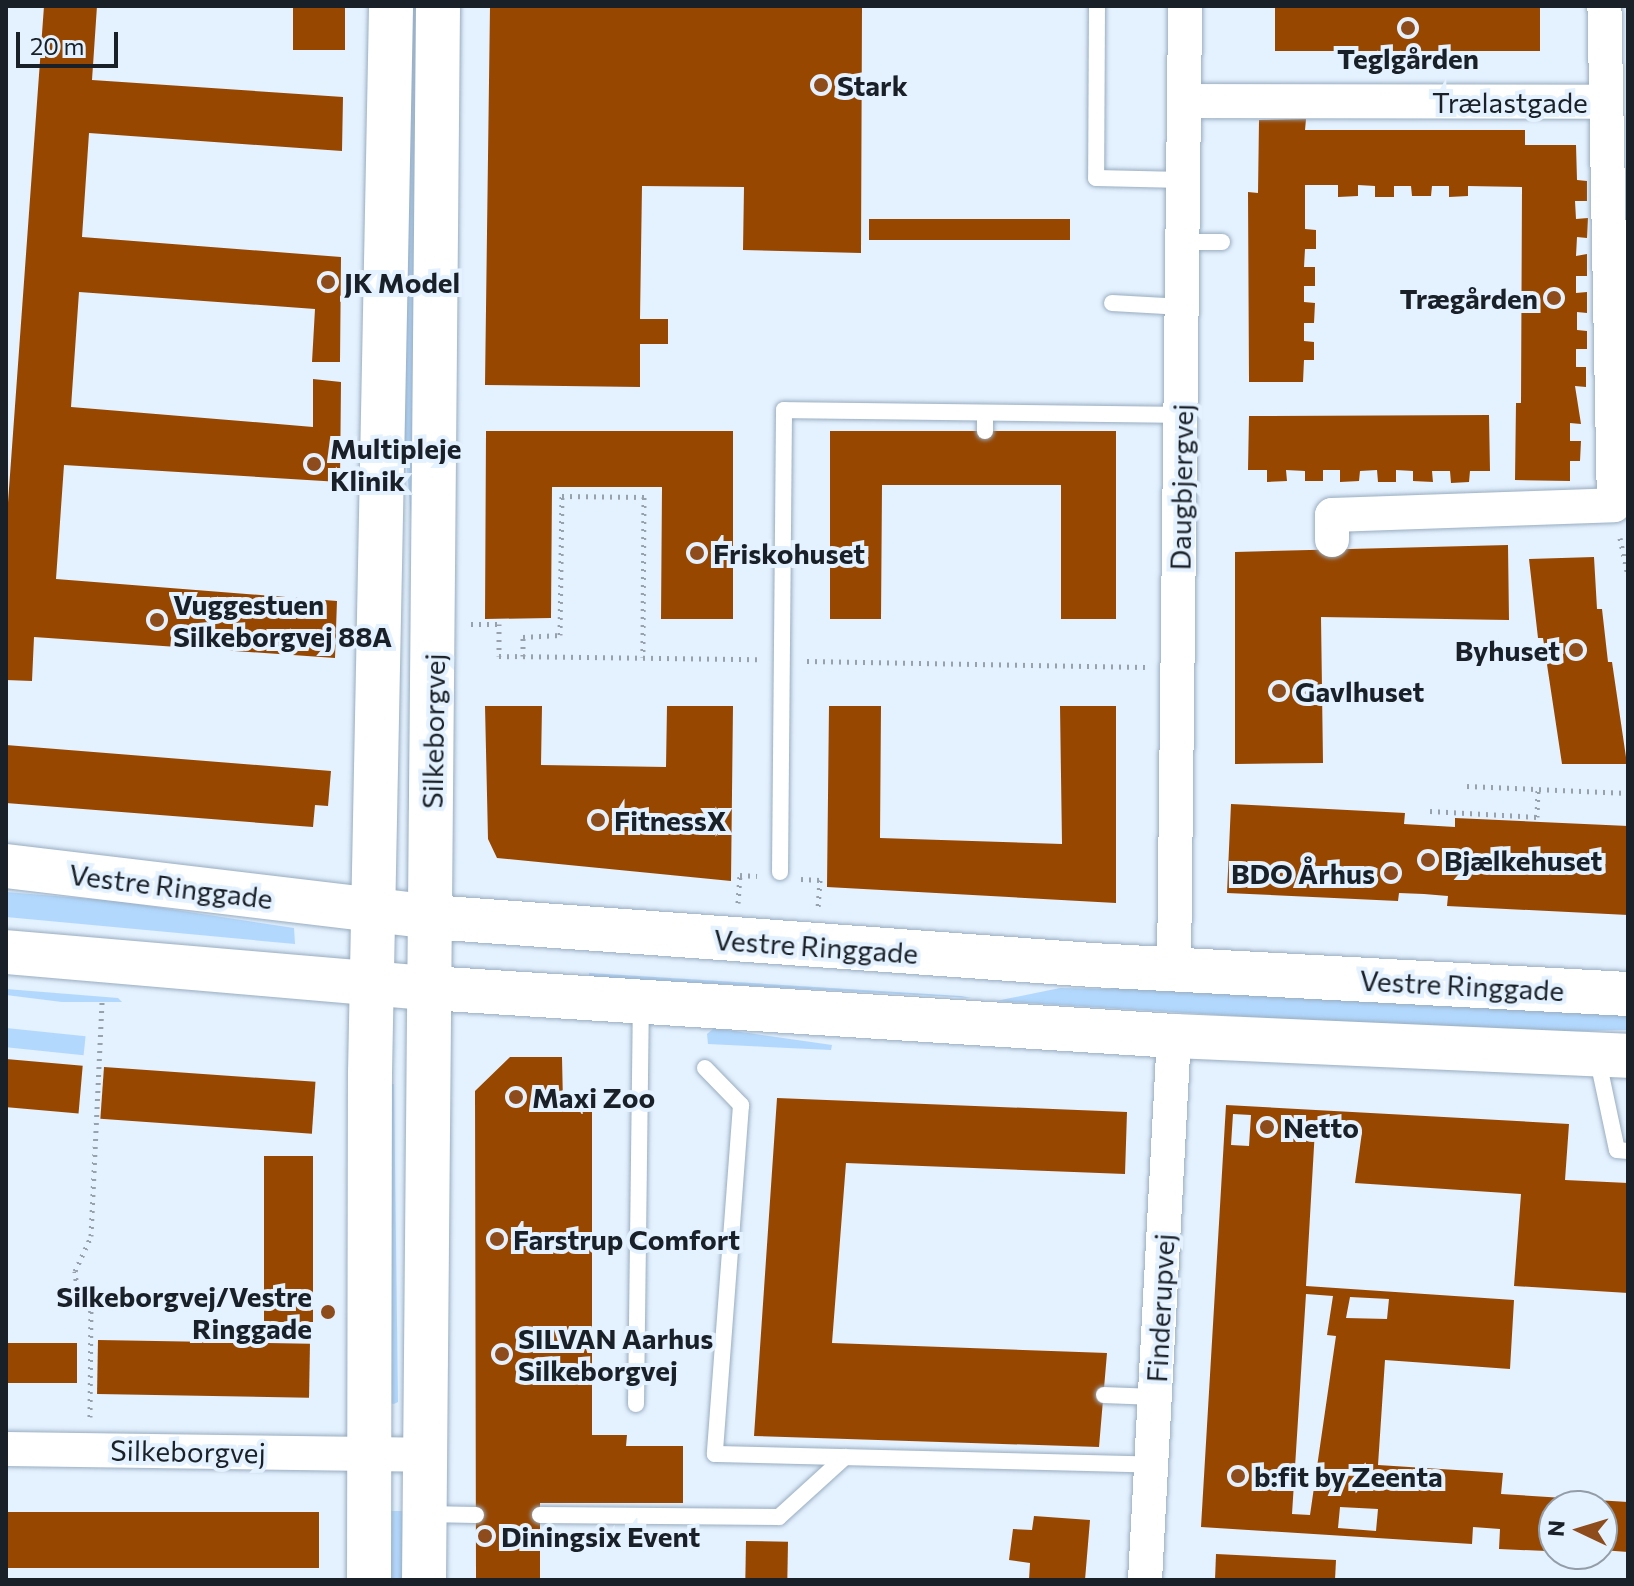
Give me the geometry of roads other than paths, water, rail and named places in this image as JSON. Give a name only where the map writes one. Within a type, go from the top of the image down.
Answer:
[{"type":"main road","name":"Silkeborgvej","points":[[369,1580],[373,911],[387,378],[391,6]]},
{"type":"main road","name":"Silkeborgvej","points":[[424,1580],[438,6]]},
{"type":"main road","name":"Vestre Ringgade","points":[[6,866],[431,917],[816,945],[1628,994]]},
{"type":"main road","points":[[6,952],[430,988],[1174,1036],[1612,1055]]},
{"type":"street","name":"Daugbjergvej","points":[[1174,968],[1185,6]]},
{"type":"street","points":[[1604,6],[1604,102]]},
{"type":"street","name":"Trælastgade","points":[[1184,101],[1604,102],[1614,505],[1332,515],[1332,540]]},
{"type":"street","name":"Finderupvej","points":[[1145,1580],[1174,1036]]},
{"type":"street","name":"Silkeborgvej","points":[[6,1449],[424,1455]]},
{"type":"lane","points":[[1097,6],[1096,178],[1183,180]]},
{"type":"lane","points":[[1183,242],[1222,242]]},
{"type":"lane","points":[[1112,303],[1183,307]]},
{"type":"lane","points":[[780,872],[784,410],[1182,415]]},
{"type":"lane","points":[[985,413],[985,431]]},
{"type":"lane","points":[[636,1404],[641,1001]]},
{"type":"lane","points":[[1612,1055],[1617,1150],[1628,1151]]},
{"type":"lane","points":[[705,1068],[741,1105],[715,1454],[1151,1465]]},
{"type":"lane","points":[[1104,1395],[1155,1397]]},
{"type":"lane","points":[[540,1515],[779,1517],[845,1457]]},
{"type":"lane","points":[[424,1514],[476,1515]]},
{"type":"place","name":"Teglgården","points":[[1408,28]]},
{"type":"place","name":"Stark","points":[[821,85]]},
{"type":"place","name":"JK Model","points":[[328,282]]},
{"type":"place","name":"Trægården","points":[[1554,298]]},
{"type":"place","name":"Multipleje Klinik","points":[[314,464]]},
{"type":"place","name":"Friskohuset","points":[[697,553]]},
{"type":"place","name":"Vuggestuen Silkeborgvej 88A","points":[[157,620]]},
{"type":"place","name":"Byhuset","points":[[1576,650]]},
{"type":"place","name":"Gavlhuset","points":[[1279,691]]},
{"type":"place","name":"FitnessX","points":[[598,820]]},
{"type":"place","name":"Bjælkehuset","points":[[1428,860]]},
{"type":"place","name":"BDO Århus","points":[[1391,873]]},
{"type":"place","name":"Maxi Zoo","points":[[516,1097]]},
{"type":"place","name":"Netto","points":[[1267,1127]]},
{"type":"place","name":"Farstrup Comfort","points":[[497,1239]]},
{"type":"place","name":"Silkeborgvej/Vestre Ringgade","points":[[328,1312]]},
{"type":"place","name":"SILVAN Aarhus Silkeborgvej","points":[[502,1354]]},
{"type":"place","name":"b:fit by Zeenta","points":[[1238,1476]]},
{"type":"place","name":"Diningsix Event","points":[[485,1536]]}]
